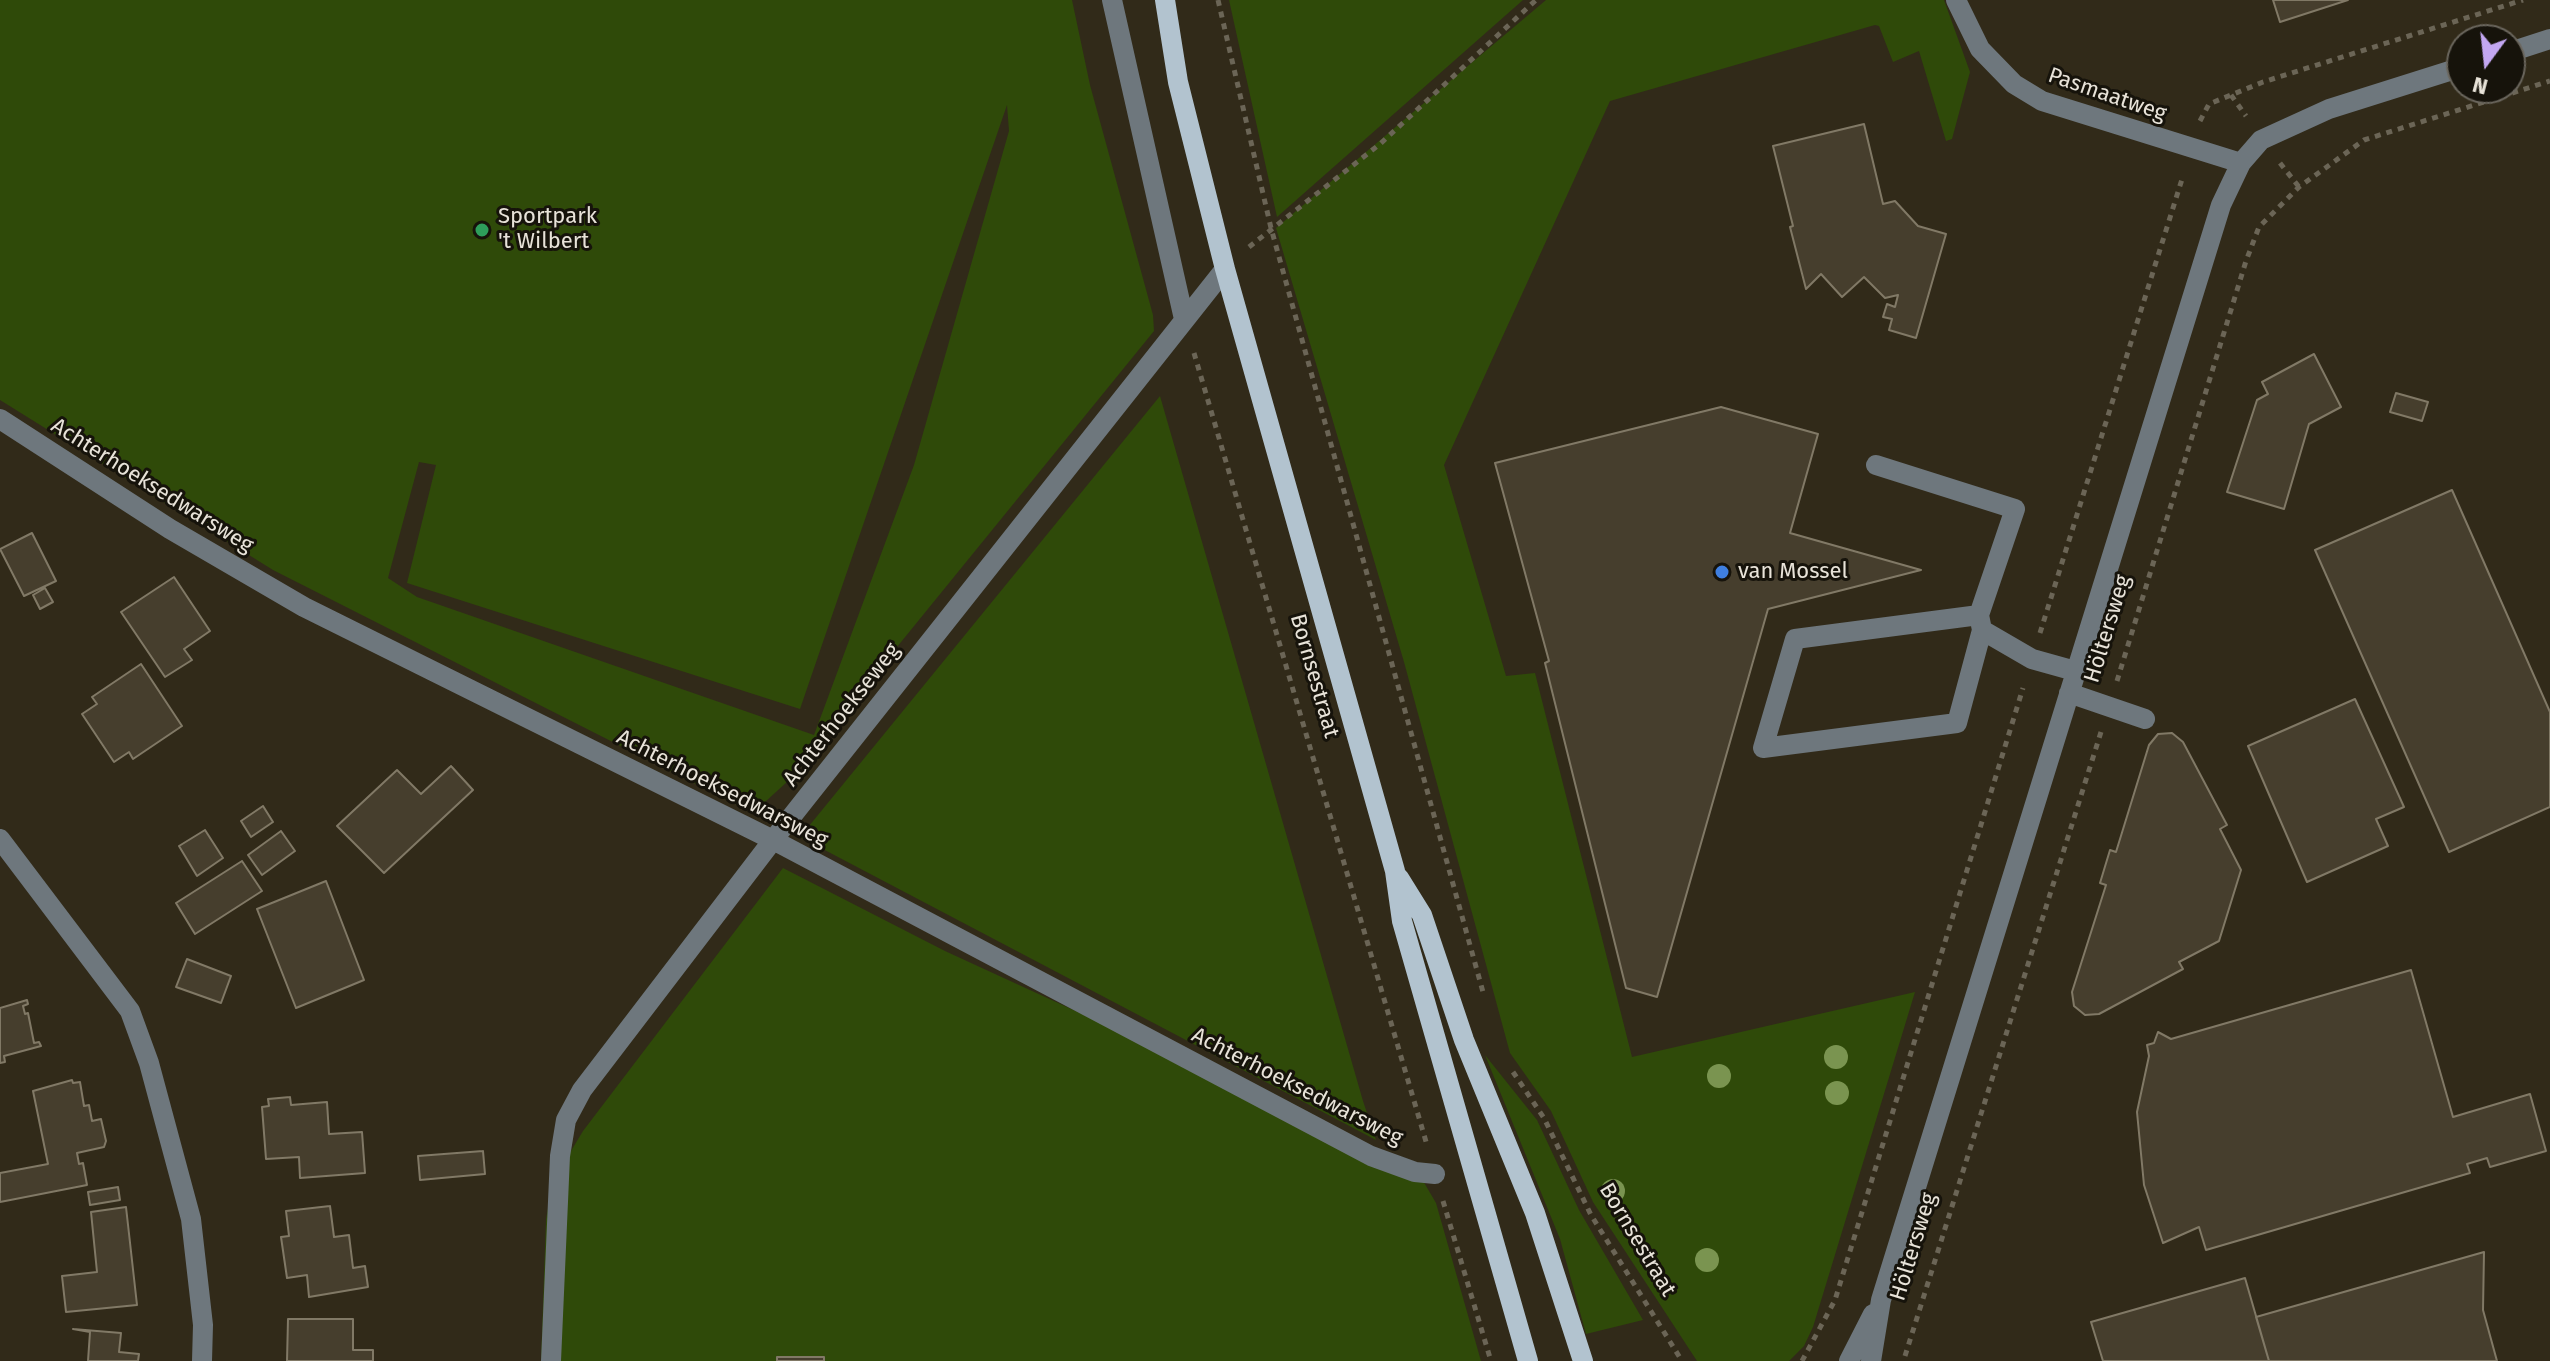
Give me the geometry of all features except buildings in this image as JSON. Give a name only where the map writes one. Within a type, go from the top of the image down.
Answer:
[{"type":"main road","name":"Bornsestraat","points":[[1165,0],[1178,82],[1225,269],[1395,871],[1402,921],[1528,1361]]},
{"type":"main road","name":"Bornsestraat","points":[[1395,871],[1422,915],[1464,1040],[1535,1213],[1583,1361]]},
{"type":"street","points":[[1112,0],[1184,319]]},
{"type":"street","name":"Pasmaatweg","points":[[1956,0],[1980,49],[2014,84],[2042,101],[2241,163]]},
{"type":"street","points":[[2526,47],[2550,39]]},
{"type":"street","name":"Höltersweg","points":[[1871,1361],[1881,1300],[2221,205],[2241,163],[2261,140],[2329,109],[2446,72]]},
{"type":"street","name":"Achterhoekseweg","points":[[551,1361],[558,1183],[566,1120],[582,1090],[773,840],[1225,269]]},
{"type":"street","name":"Achterhoeksedwarsweg","points":[[0,419],[170,529],[304,607],[773,840],[1371,1156],[1415,1172],[1435,1174]]},
{"type":"street","points":[[1876,465],[2015,509],[1980,623],[1957,723],[1763,748],[1795,639],[1980,623],[2032,659],[2075,671]]},
{"type":"street","points":[[2069,693],[2145,719]]},
{"type":"street","points":[[0,839],[130,1011],[149,1063],[191,1219],[203,1325],[202,1361]]},
{"type":"street","name":"Höltersweg","points":[[1849,1361],[1881,1300]]},
{"type":"path","points":[[1218,0],[1271,228],[1487,1007]]},
{"type":"path","points":[[1271,228],[1380,144],[1536,0]]},
{"type":"path","name":"Höltersweg","points":[[1904,1361],[2259,227],[2299,187],[2364,140],[2550,81]]},
{"type":"path","name":"Bornsestraat","points":[[1184,319],[1491,1361]]},
{"type":"path","name":"Bornsestraat","points":[[1509,1066],[1544,1118],[1591,1215],[1682,1361]]},
{"type":"path","points":[[1802,1361],[1835,1300]]},
{"type":"green space","name":"Sportpark 't Wilbert","points":[[0,0],[1072,0],[1090,85],[1153,315],[1154,331],[788,781],[753,813],[273,570],[0,400]],"holes":[[[1007,105],[1009,131],[914,465],[814,735],[417,597],[388,578],[419,462],[436,465],[407,583],[800,709]]]},
{"type":"green space","points":[[1229,0],[1523,0],[1277,217]]},
{"type":"green space","points":[[1546,0],[1944,0],[1970,72],[1952,139],[1946,141],[1919,51],[1893,62],[1879,26],[1875,25],[1610,101],[1444,465],[1506,676],[1535,673],[1632,1057],[1915,992],[1813,1327],[1804,1346],[1789,1361],[1697,1361],[1593,1202],[1551,1111],[1510,1053],[1404,662],[1276,228]]},
{"type":"green space","points":[[1160,396],[1363,1101],[1376,1140],[800,837]]},
{"type":"green space","points":[[783,868],[945,951],[1415,1167],[1436,1203],[1481,1361],[541,1361],[546,1219],[553,1181],[583,1131]]},
{"type":"green space","points":[[1485,1055],[1537,1120],[1579,1210],[1643,1320],[1586,1334],[1560,1239]]},
{"type":"place","name":"Sportpark 't Wilbert","points":[[482,230]]},
{"type":"place","name":"van Mossel","points":[[1722,572]]}]
